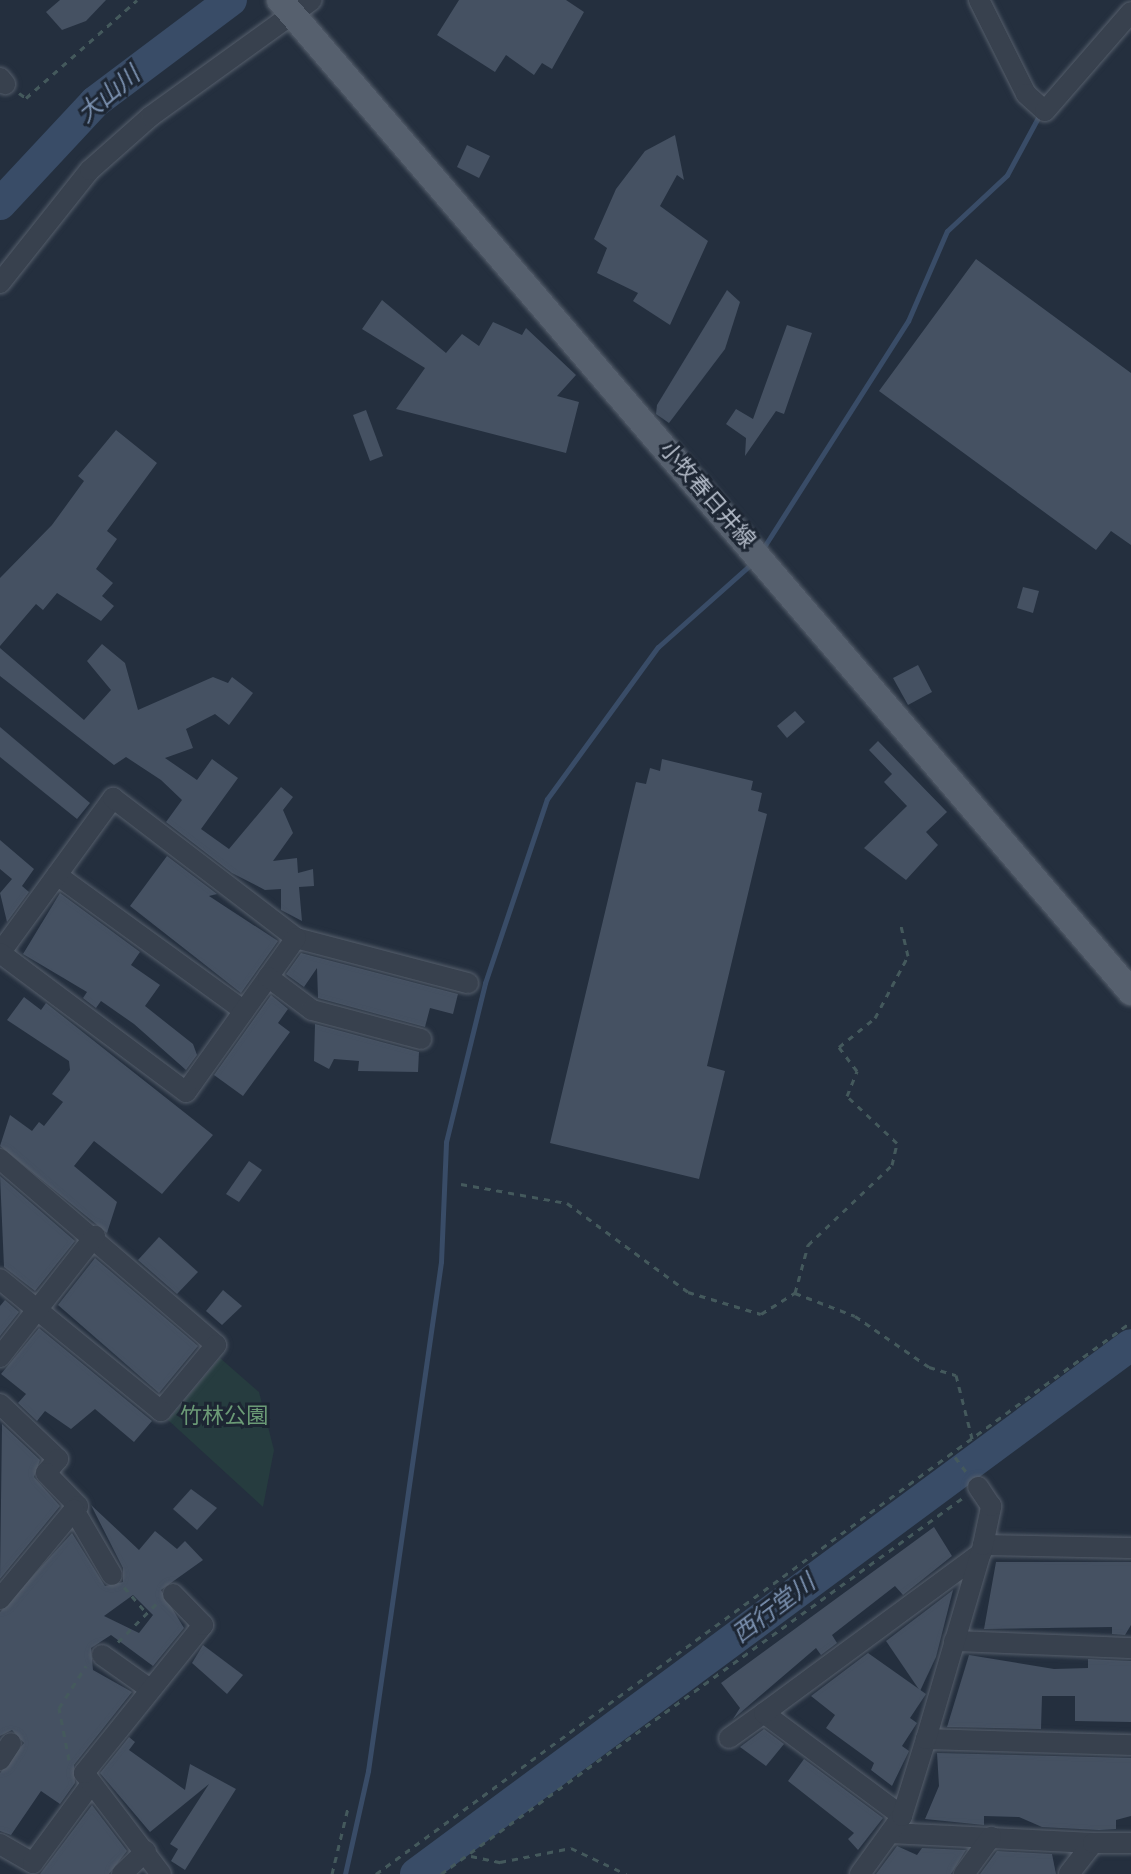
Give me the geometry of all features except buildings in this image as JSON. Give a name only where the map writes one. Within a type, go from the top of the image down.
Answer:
[{"type":"main road","name":"小牧春日井線","points":[[294,7],[1131,992]]},
{"type":"street","points":[[979,0],[1026,94],[1045,111],[1131,12]]},
{"type":"street","points":[[0,283],[90,170],[151,116],[294,7]]},
{"type":"street","points":[[296,938],[186,1092],[0,953],[113,798],[296,938],[468,983]]},
{"type":"street","points":[[57,875],[244,1011]]},
{"type":"street","points":[[268,977],[312,1010],[421,1039]]},
{"type":"street","points":[[0,1159],[95,1236],[216,1345],[161,1411],[0,1279]]},
{"type":"street","points":[[0,1357],[95,1236]]},
{"type":"street","points":[[0,1404],[58,1459],[46,1473],[78,1506],[0,1599]]},
{"type":"street","points":[[860,1874],[896,1825],[926,1739],[982,1549],[991,1506],[978,1487]]},
{"type":"street","points":[[74,1510],[112,1575]]},
{"type":"street","points":[[729,1738],[982,1549],[1131,1548]]},
{"type":"street","points":[[0,1844],[33,1863],[87,1778],[150,1689],[203,1625],[173,1594]]},
{"type":"street","points":[[954,1641],[1131,1648]]},
{"type":"street","points":[[102,1655],[150,1689]]},
{"type":"street","points":[[764,1713],[896,1825],[991,1837],[1131,1843]]},
{"type":"street","points":[[926,1739],[1131,1745]]},
{"type":"street","points":[[87,1778],[161,1874]]},
{"type":"street","points":[[964,1874],[991,1837]]},
{"type":"street","points":[[1069,1874],[1093,1843]]},
{"type":"street","points":[[122,1874],[146,1851]]},
{"type":"path","points":[[2,81],[26,98],[137,0]]},
{"type":"path","points":[[461,1184],[567,1203],[688,1292],[761,1314],[795,1293],[808,1245],[892,1165],[897,1143],[847,1096],[857,1071],[839,1047],[875,1018],[908,956],[901,925]]},
{"type":"path","points":[[795,1293],[855,1316],[929,1367],[956,1375],[973,1442]]},
{"type":"path","points":[[376,1874],[973,1442],[1131,1322]]},
{"type":"path","points":[[441,1874],[978,1487]]},
{"type":"path","points":[[112,1575],[145,1611]]},
{"type":"path","points":[[87,1778],[69,1760],[59,1708],[81,1669],[102,1655],[145,1611],[173,1594]]},
{"type":"path","points":[[332,1874],[348,1808]]},
{"type":"path","points":[[469,1854],[500,1862],[571,1848],[626,1874]]},
{"type":"green space","name":"竹林公園","points":[[220,1358],[259,1392],[274,1450],[263,1507],[168,1420]]},
{"type":"waterway","name":"大山川","points":[[0,204],[95,102],[231,0]]},
{"type":"waterway","points":[[762,550],[908,321],[947,231],[1007,175],[1040,114]]},
{"type":"waterway","points":[[345,1874],[368,1771],[441,1262],[446,1142],[485,983],[547,799],[658,647],[751,564]]},
{"type":"waterway","name":"西行堂川","points":[[416,1874],[1131,1345]]}]
